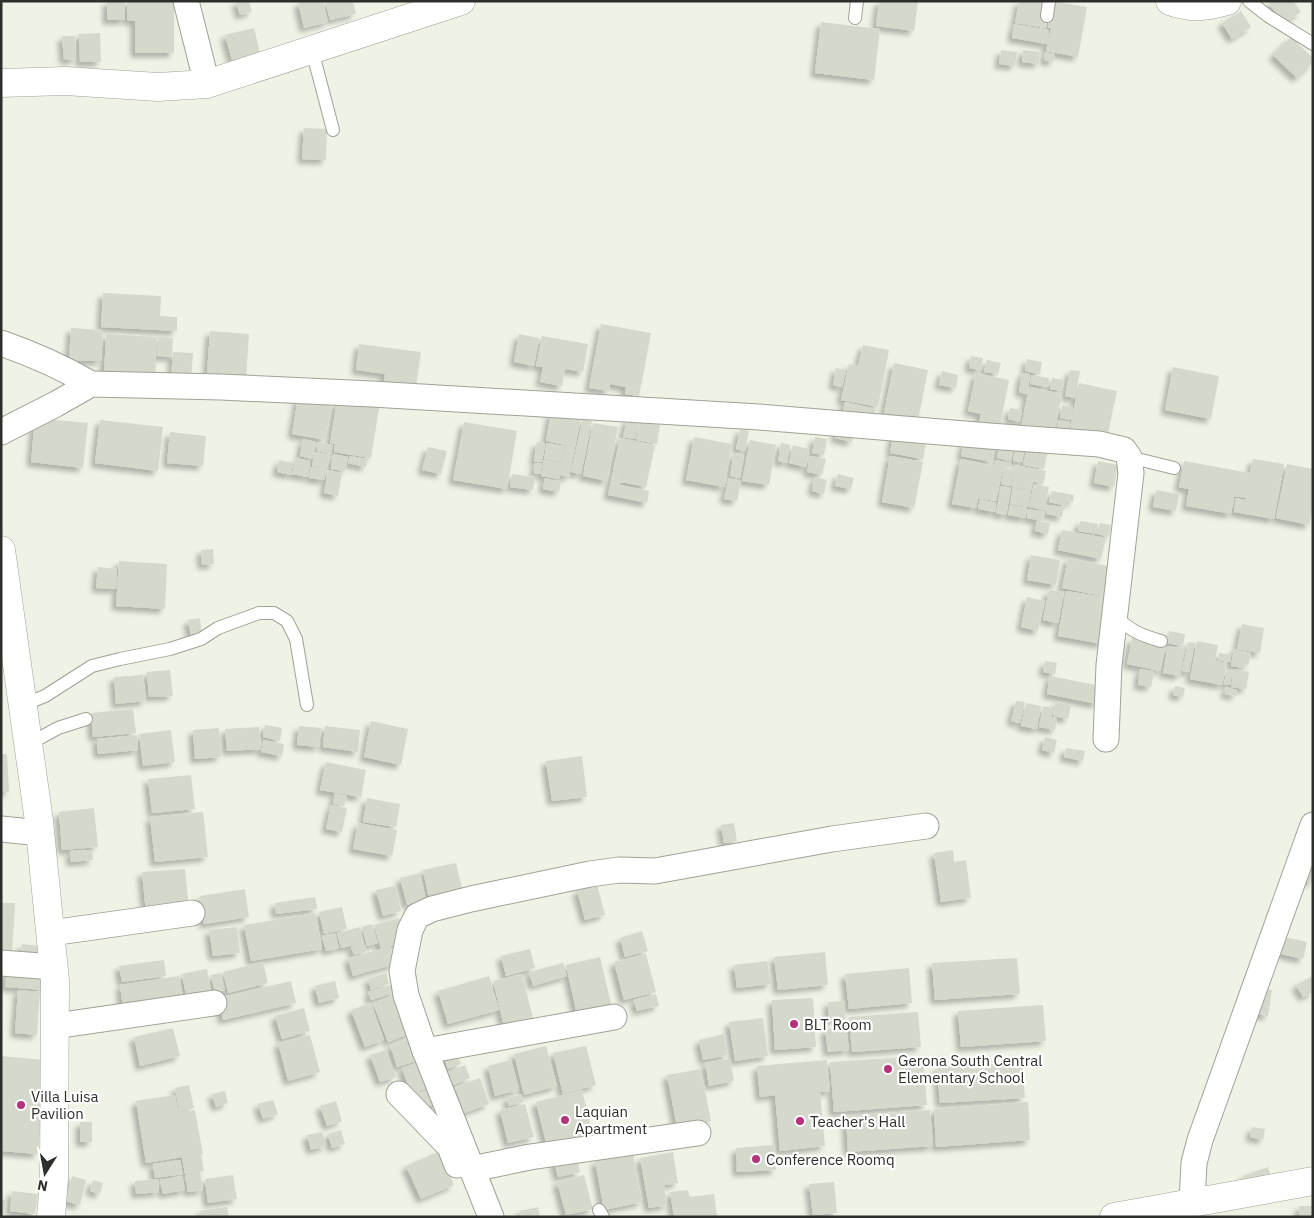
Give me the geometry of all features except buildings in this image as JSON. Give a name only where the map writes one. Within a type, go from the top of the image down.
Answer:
[{"type":"street","points":[[186,1],[207,84]]},
{"type":"street","points":[[1,83],[65,81],[158,87],[207,84],[461,1]]},
{"type":"street","points":[[1170,1],[1182,6],[1206,7],[1227,1]]},
{"type":"street","points":[[1,343],[38,357],[91,384],[221,387],[362,394],[760,418],[1099,444],[1124,450],[1129,457],[1131,473],[1109,665],[1106,739]]},
{"type":"street","points":[[1,432],[91,384]]},
{"type":"street","points":[[1,550],[8,656],[23,705],[29,744],[41,833],[54,967],[54,1179],[51,1217]]},
{"type":"street","points":[[1192,1202],[1194,1163],[1200,1140],[1313,825]]},
{"type":"street","points":[[491,1217],[425,1051],[406,995],[402,971],[410,930],[417,916],[432,909],[471,899],[590,874],[619,870],[655,871],[832,838],[926,826]]},
{"type":"street","points":[[1,828],[41,833]]},
{"type":"street","points":[[51,933],[192,913]]},
{"type":"street","points":[[1,963],[54,967]]},
{"type":"street","points":[[55,1026],[214,1003]]},
{"type":"street","points":[[425,1051],[614,1017]]},
{"type":"street","points":[[399,1094],[450,1146],[475,1217]]},
{"type":"street","points":[[472,1169],[530,1157],[698,1134]]},
{"type":"street","points":[[1114,1217],[1313,1181]]},
{"type":"lane","points":[[855,18],[857,1]]},
{"type":"lane","points":[[1047,16],[1049,1]]},
{"type":"lane","points":[[1248,1],[1313,44]]},
{"type":"lane","points":[[312,50],[333,130]]},
{"type":"lane","points":[[1129,457],[1174,468]]},
{"type":"lane","points":[[23,705],[45,696],[92,666],[120,658],[170,649],[202,639],[218,628],[259,613],[274,613],[286,620],[296,639],[307,705]]},
{"type":"lane","points":[[1115,616],[1136,634],[1161,640]]},
{"type":"lane","points":[[29,744],[58,728],[86,719]]},
{"type":"place","name":"BLT Room","points":[[794,1024]]},
{"type":"place","name":"Gerona South Central Elementary School","points":[[888,1069]]},
{"type":"place","name":"Villa Luisa Pavilion","points":[[21,1105]]},
{"type":"place","name":"Laquian Apartment","points":[[565,1120]]},
{"type":"place","name":"Teacher's Hall","points":[[800,1121]]},
{"type":"place","name":"Conference Roomq","points":[[756,1159]]}]
